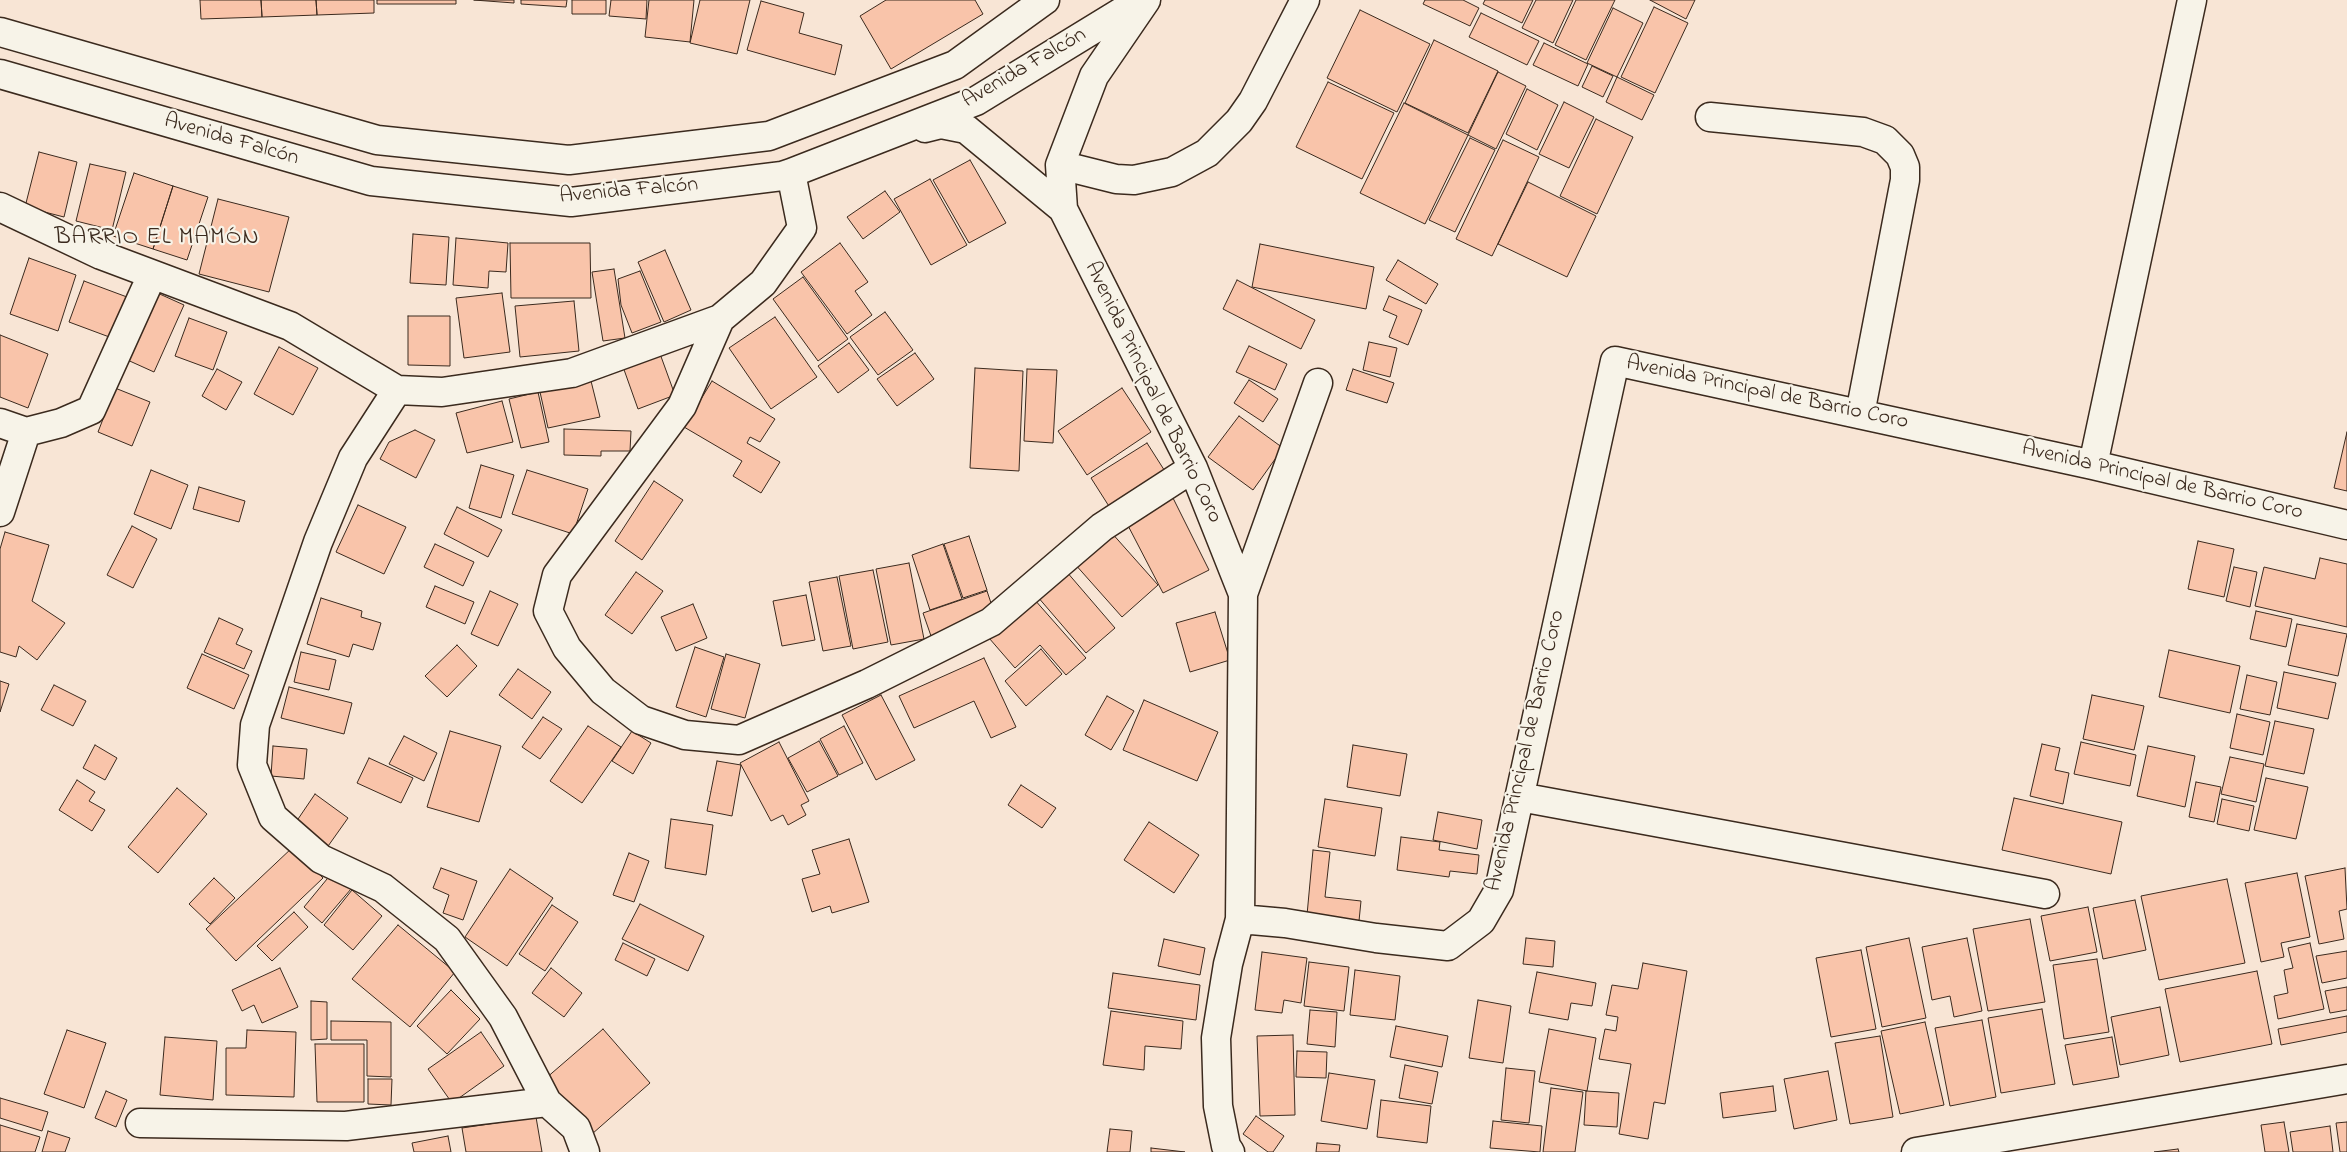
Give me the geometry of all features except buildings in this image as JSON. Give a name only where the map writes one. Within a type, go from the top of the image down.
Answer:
[{"type":"street","name":"Avenida Falcón","points":[[0,32],[377,140],[569,160],[769,136],[955,65],[1045,0]]},
{"type":"street","name":"Avenida Falcón","points":[[0,74],[371,181],[572,202],[791,173],[976,101],[1141,0]]},
{"type":"street","points":[[1063,209],[1060,165],[1094,76],[1146,0]]},
{"type":"street","points":[[1060,165],[1108,177],[1134,180],[1172,172],[1207,153],[1239,121],[1253,101],[1305,0]]},
{"type":"street","points":[[2093,465],[2192,0]]},
{"type":"street","points":[[1710,117],[1863,132],[1885,140],[1900,155],[1905,167],[1905,180],[1860,414]]},
{"type":"street","points":[[875,140],[941,124],[966,129],[1063,209]]},
{"type":"street","points":[[0,207],[101,255],[290,326],[397,390],[442,392],[572,374],[720,319],[763,283],[802,228],[791,173]]},
{"type":"street","name":"Avenida Principal de Barrio Coro","points":[[1063,209],[1193,468],[1243,594],[1240,919],[1285,923],[1376,938],[1448,946],[1481,920],[1499,890],[1615,361],[2093,465],[2347,525]]},
{"type":"street","points":[[0,423],[26,432],[61,423],[91,410],[152,275]]},
{"type":"street","points":[[720,319],[682,406],[557,575],[548,612],[567,648],[603,691],[641,720],[685,734],[739,740],[867,684],[991,622],[1102,527],[1193,468]]},
{"type":"street","points":[[1243,594],[1318,383]]},
{"type":"street","points":[[397,390],[353,458],[318,542],[255,726],[252,765],[273,817],[321,859],[383,888],[448,939],[503,1017],[547,1102],[576,1128],[585,1152]]},
{"type":"street","points":[[0,512],[26,432]]},
{"type":"street","points":[[1520,797],[2045,894]]},
{"type":"street","points":[[1230,1152],[1226,1146],[1218,1106],[1216,1038],[1228,964],[1240,919]]},
{"type":"street","points":[[1916,1152],[2347,1079]]},
{"type":"street","points":[[140,1123],[346,1126],[547,1102]]},
{"type":"district","name":"BARRIO EL MAMÓN","points":[[157,239]]}]
